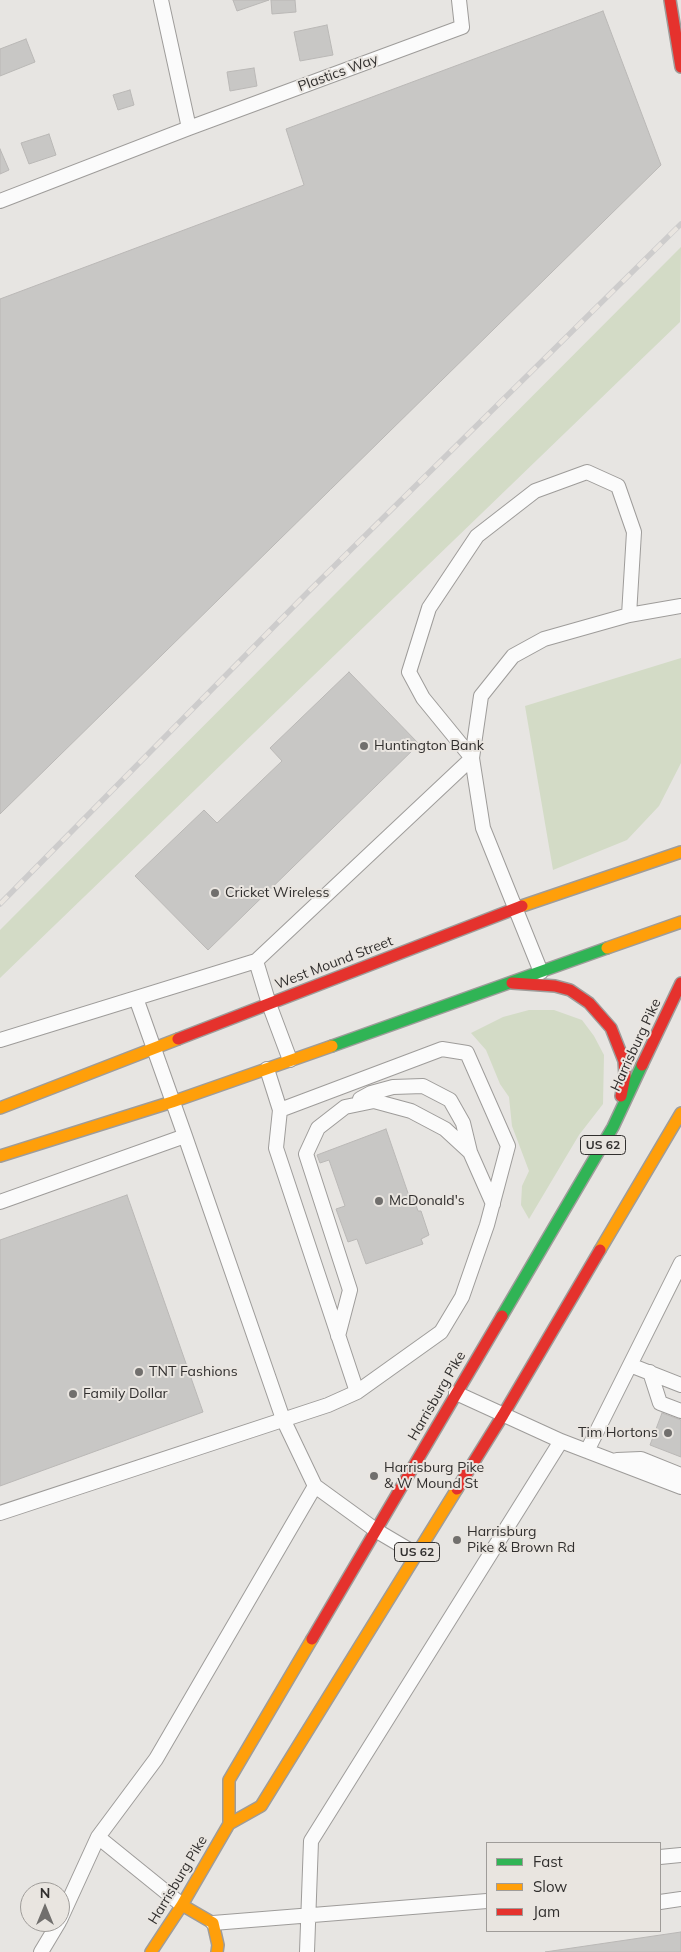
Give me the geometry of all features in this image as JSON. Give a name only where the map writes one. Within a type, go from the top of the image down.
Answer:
[{"type":"main road","points":[[670,0],[681,67]]},
{"type":"main road","name":"West Mound Street","points":[[0,1108],[516,908],[681,852]]},
{"type":"main road","points":[[0,1156],[172,1102],[681,922]]},
{"type":"main road","points":[[512,983],[555,986],[570,990],[589,1002],[611,1028],[624,1061],[625,1076],[614,1127]]},
{"type":"main road","name":"Harrisburg Pike","points":[[151,1952],[182,1905],[229,1824],[230,1780],[614,1127],[681,983]]},
{"type":"main road","name":"US 62","points":[[229,1824],[261,1806],[503,1415],[681,1113]]},
{"type":"main road","points":[[182,1905],[213,1923],[218,1952]]},
{"type":"lane","points":[[161,0],[188,128]]},
{"type":"lane","name":"Plastics Way","points":[[0,201],[188,128],[462,27],[459,0]]},
{"type":"lane","points":[[472,758],[423,698],[410,672],[429,608],[477,536],[535,491],[587,472],[618,486],[634,532],[629,616]]},
{"type":"lane","points":[[541,972],[483,828],[472,758],[481,696],[513,656],[544,639],[629,616],[681,606]]},
{"type":"lane","points":[[0,1040],[256,961],[472,758]]},
{"type":"lane","points":[[256,961],[269,1004],[290,1060]]},
{"type":"lane","points":[[136,998],[283,1419],[315,1486],[377,1531],[416,1554]]},
{"type":"lane","points":[[0,1513],[328,1405],[357,1392],[441,1332],[462,1297],[493,1204],[508,1146],[467,1053],[442,1049],[280,1110]]},
{"type":"lane","points":[[267,1069],[280,1110],[276,1148],[357,1392]]},
{"type":"lane","points":[[338,1336],[350,1290],[306,1154],[318,1128],[345,1107],[371,1093],[392,1087],[423,1086],[450,1100],[463,1123],[470,1152],[493,1204]]},
{"type":"lane","points":[[345,1107],[374,1101],[411,1111],[445,1129],[470,1152]]},
{"type":"lane","points":[[0,1202],[185,1136]]},
{"type":"lane","points":[[587,1451],[681,1263]]},
{"type":"lane","points":[[630,1365],[681,1385]]},
{"type":"lane","points":[[650,1372],[660,1402],[681,1411]]},
{"type":"lane","points":[[456,1393],[560,1441],[681,1487]]},
{"type":"lane","points":[[307,1952],[311,1841],[560,1441]]},
{"type":"lane","points":[[611,1460],[641,1459],[681,1475]]},
{"type":"lane","points":[[70,1897],[98,1837],[156,1759],[315,1486]]},
{"type":"lane","points":[[98,1837],[182,1905]]},
{"type":"lane","points":[[661,1857],[681,1854]]},
{"type":"lane","points":[[661,1902],[681,1899]]},
{"type":"lane","points":[[213,1923],[486,1901]]},
{"type":"lane","points":[[41,1952],[53,1932]]},
{"type":"green space","points":[[681,247],[680,322],[0,978],[0,930]]},
{"type":"green space","points":[[681,658],[681,763],[659,806],[627,840],[553,870],[525,706]]},
{"type":"green space","points":[[529,1010],[554,1010],[582,1020],[594,1036],[604,1055],[603,1104],[579,1135],[529,1219],[521,1205],[522,1186],[529,1171],[512,1126],[509,1097],[500,1084],[486,1050],[471,1033],[503,1017]]},
{"type":"building","points":[[233,0],[269,0],[237,11]]},
{"type":"building","points":[[271,0],[295,0],[296,12],[272,14]]},
{"type":"building","points":[[603,11],[661,165],[0,814],[0,299],[304,185],[286,129]]},
{"type":"building","points":[[327,25],[333,55],[300,61],[294,32]]},
{"type":"building","points":[[26,39],[35,62],[0,76],[0,49]]},
{"type":"building","points":[[254,68],[257,86],[230,91],[227,72]]},
{"type":"building","points":[[130,90],[134,105],[118,110],[113,95]]},
{"type":"building","points":[[49,134],[56,155],[29,164],[21,143]]},
{"type":"building","points":[[0,149],[9,170],[0,174]]},
{"type":"building","points":[[349,672],[419,744],[208,950],[135,876],[204,810],[217,823],[282,761],[270,748]]},
{"type":"building","name":"McDonald's","points":[[386,1129],[409,1196],[412,1194],[418,1211],[421,1211],[429,1235],[421,1239],[423,1244],[366,1264],[357,1239],[348,1242],[336,1209],[345,1206],[329,1160],[320,1163],[317,1155]]},
{"type":"building","points":[[127,1195],[203,1412],[0,1486],[0,1240]]},
{"type":"building","name":"Tim Hortons","points":[[662,1413],[681,1420],[681,1457],[650,1445]]},
{"type":"building","points":[[681,1932],[681,1952],[545,1952]]},
{"type":"railway","points":[[0,904],[308,592],[681,224]]},
{"type":"traffic: fast","points":[[332,1046],[607,948]]},
{"type":"traffic: fast","points":[[502,1316],[613,1127],[642,1065]]},
{"type":"traffic: slow","points":[[522,906],[681,852]]},
{"type":"traffic: slow","points":[[607,948],[681,922]]},
{"type":"traffic: slow","points":[[0,1108],[178,1039]]},
{"type":"traffic: slow","points":[[0,1156],[172,1102],[332,1046]]},
{"type":"traffic: slow","points":[[600,1250],[681,1113]]},
{"type":"traffic: slow","points":[[229,1824],[261,1806],[457,1489]]},
{"type":"traffic: slow","points":[[151,1952],[182,1905],[229,1824],[229,1780],[312,1639]]},
{"type":"traffic: slow","points":[[182,1905],[213,1923],[218,1945],[217,1952]]},
{"type":"traffic: jam","points":[[670,0],[681,67]]},
{"type":"traffic: jam","points":[[178,1039],[522,906]]},
{"type":"traffic: jam","points":[[512,983],[555,986],[570,990],[589,1003],[611,1028],[624,1061],[625,1076],[621,1096]]},
{"type":"traffic: jam","points":[[642,1065],[681,983]]},
{"type":"traffic: jam","points":[[457,1489],[600,1250]]},
{"type":"traffic: jam","points":[[312,1639],[502,1316]]},
{"type":"place","name":"Huntington Bank","points":[[364,746]]},
{"type":"place","name":"Cricket Wireless","points":[[215,893]]},
{"type":"place","name":"McDonald's","points":[[379,1201]]},
{"type":"place","name":"TNT Fashions","points":[[139,1372]]},
{"type":"place","name":"Family Dollar","points":[[73,1394]]},
{"type":"place","name":"Tim Hortons","points":[[668,1433]]},
{"type":"place","name":"Harrisburg Pike & W Mound St","points":[[374,1476]]},
{"type":"place","name":"Harrisburg Pike & Brown Rd","points":[[457,1540]]}]
